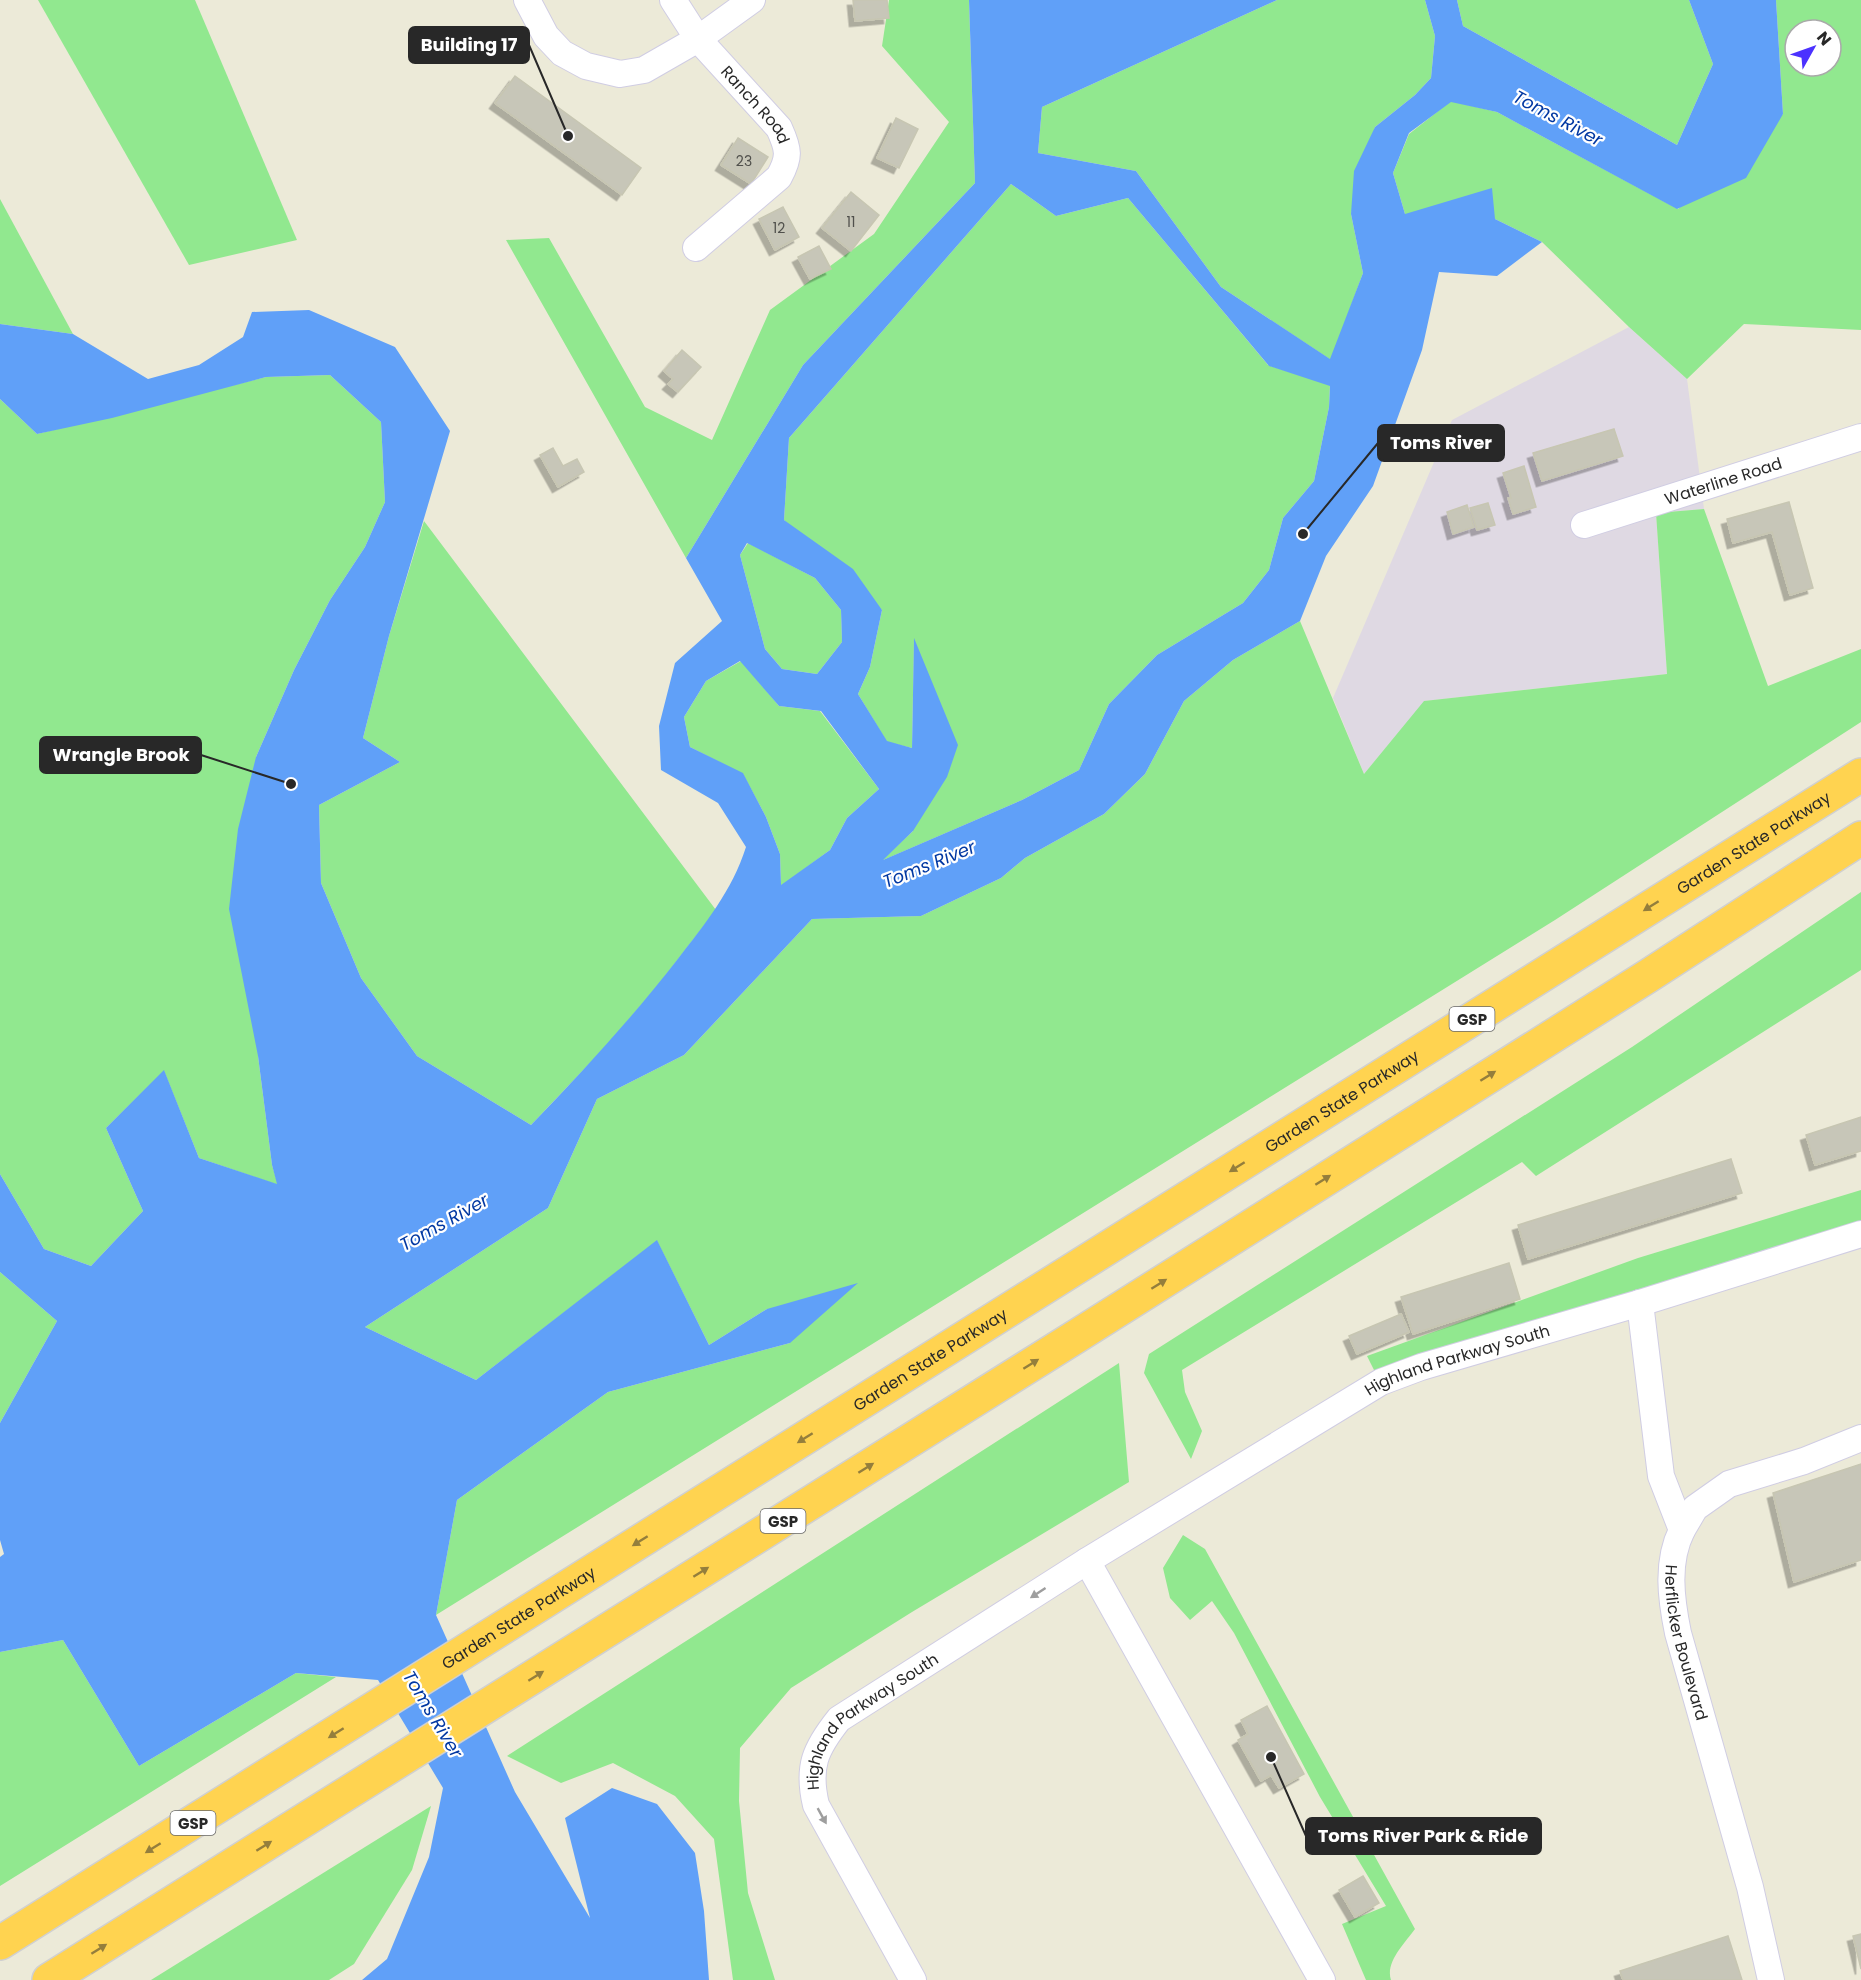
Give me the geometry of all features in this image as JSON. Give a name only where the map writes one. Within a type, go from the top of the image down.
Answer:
[{"type":"highway","name":"Garden State Parkway","points":[[0,1943],[1861,775]]},
{"type":"highway","name":"GSP","points":[[49,1980],[1080,1334],[1861,838]]},
{"type":"highway","points":[[1648,975],[1696,964],[1861,864]]},
{"type":"street","points":[[526,0],[546,36],[562,53],[586,66],[620,74],[644,70],[698,39],[752,0]]},
{"type":"street","name":"Ranch Road","points":[[673,0],[698,39],[779,128],[787,146],[788,162],[779,177],[696,248]]},
{"type":"street","name":"Waterline Road","points":[[1584,525],[1861,437]]},
{"type":"street","name":"Highland Parkway South","points":[[913,1980],[816,1805],[812,1773],[817,1751],[839,1719],[1088,1561],[1381,1382],[1421,1367],[1640,1303],[1861,1234]]},
{"type":"street","points":[[1640,1303],[1661,1476],[1682,1530]]},
{"type":"street","name":"Herflicker Boulevard","points":[[1771,1980],[1750,1887],[1676,1624],[1671,1558],[1675,1543],[1695,1508],[1729,1484],[1804,1461],[1861,1438]]},
{"type":"street","points":[[1088,1561],[1322,1980]]},
{"type":"shaded area","points":[[1629,327],[1687,379],[1704,509],[1656,513],[1667,674],[1425,701],[1364,774],[1333,698],[1452,420]]},
{"type":"green space","points":[[38,0],[195,0],[297,240],[189,265]]},
{"type":"green space","points":[[889,0],[969,0],[975,183],[803,365],[686,558],[506,240],[549,238],[645,407],[712,440],[770,310],[874,234],[949,122],[882,46]]},
{"type":"green space","points":[[1277,0],[1425,0],[1435,36],[1431,78],[1415,95],[1375,127],[1351,214],[1363,273],[1331,360],[1221,287],[1136,171],[1038,153],[1042,107]]},
{"type":"green space","points":[[1457,0],[1689,0],[1713,64],[1677,145],[1463,26]]},
{"type":"green space","points":[[1776,0],[1861,0],[1861,330],[1744,324],[1687,379],[1629,327],[1542,242],[1495,219],[1405,214],[1393,173],[1409,134],[1451,101],[1497,112],[1678,209],[1783,114]]},
{"type":"green space","points":[[1011,184],[1056,216],[1128,198],[1268,365],[1330,385],[1329,407],[1314,481],[1283,518],[1269,570],[1243,603],[1157,655],[1109,704],[1079,770],[1022,800],[881,861],[913,831],[914,640],[912,748],[887,742],[858,694],[870,667],[882,610],[784,520],[789,438]]},
{"type":"green space","points":[[0,199],[73,334],[0,324]]},
{"type":"green space","points":[[330,375],[381,422],[385,502],[365,547],[330,600],[294,670],[256,757],[258,1056],[272,1165],[278,1185],[199,1158],[164,1071],[106,1128],[143,1211],[91,1266],[44,1249],[0,1174],[0,399],[37,434],[266,377]]},
{"type":"green space","points":[[1704,509],[1768,686],[1861,649],[1861,722],[1555,920],[436,1615],[457,1500],[608,1392],[790,1343],[767,1309],[709,1345],[657,1241],[476,1380],[365,1327],[548,1208],[597,1099],[684,1055],[812,919],[921,916],[1001,878],[1025,858],[1104,814],[1145,774],[1184,701],[1233,660],[1300,621],[1364,774],[1424,701],[1667,674],[1656,513]]},
{"type":"green space","points":[[424,521],[716,910],[658,985],[608,1044],[531,1125],[417,1056],[361,978],[321,883],[319,805],[400,762],[363,738],[389,636]]},
{"type":"green space","points":[[748,543],[815,578],[841,610],[842,642],[817,674],[782,669],[765,649],[740,555]]},
{"type":"green space","points":[[741,661],[779,706],[820,711],[879,789],[847,818],[830,850],[781,886],[780,854],[766,817],[743,774],[690,747],[684,717],[706,681]]},
{"type":"green space","points":[[1861,892],[1861,970],[1536,1176],[1522,1162],[1182,1370],[1185,1392],[1202,1431],[1191,1459],[1144,1373],[1149,1354],[1632,1047]]},
{"type":"green space","points":[[1861,1190],[1861,1229],[1376,1374],[1367,1356],[1638,1258]]},
{"type":"green space","points":[[0,1272],[57,1321],[0,1423]]},
{"type":"green space","points":[[1119,1363],[1129,1482],[912,1612],[791,1688],[740,1748],[739,1801],[748,1893],[775,1980],[733,1980],[714,1839],[675,1796],[613,1763],[561,1783],[507,1756]]},
{"type":"green space","points":[[1183,1535],[1205,1549],[1415,1929],[1393,1960],[1391,1980],[1366,1980],[1342,1924],[1386,1906],[1320,1797],[1234,1633],[1212,1601],[1190,1620],[1170,1598],[1163,1568]]},
{"type":"green space","points":[[63,1640],[139,1766],[296,1673],[336,1677],[0,1886],[0,1652]]},
{"type":"green space","points":[[431,1806],[412,1870],[354,1964],[329,1980],[151,1980]]},
{"type":"water","points":[[969,0],[1277,0],[1042,107],[1038,153],[1136,171],[1221,287],[1330,359],[1363,273],[1351,214],[1354,171],[1375,127],[1415,95],[1431,78],[1435,36],[1425,0],[1457,0],[1463,26],[1677,145],[1713,64],[1689,0],[1776,0],[1783,114],[1746,178],[1677,209],[1497,112],[1451,102],[1409,133],[1393,173],[1405,214],[1492,188],[1495,219],[1542,242],[1497,276],[1439,272],[1422,350],[1373,486],[1326,556],[1300,621],[1233,660],[1184,701],[1145,774],[1104,814],[1025,858],[1001,878],[921,916],[812,919],[684,1055],[597,1099],[548,1208],[365,1327],[476,1380],[657,1240],[709,1345],[767,1309],[858,1283],[790,1343],[608,1392],[457,1500],[436,1615],[515,1792],[590,1918],[565,1818],[612,1788],[657,1804],[695,1853],[704,1911],[709,1980],[362,1980],[387,1959],[429,1857],[443,1788],[378,1680],[296,1673],[139,1766],[63,1640],[0,1652],[0,1557],[4,1554],[0,1540],[0,1423],[57,1321],[0,1272],[0,1174],[44,1249],[91,1266],[143,1211],[106,1128],[164,1070],[199,1158],[277,1184],[272,1165],[258,1056],[229,909],[238,829],[256,757],[294,670],[330,600],[365,547],[385,502],[381,422],[330,375],[266,377],[112,418],[37,434],[0,399],[0,324],[73,334],[148,379],[199,365],[243,337],[252,312],[309,310],[395,347],[450,431],[389,636],[363,738],[400,762],[319,805],[321,883],[361,978],[417,1056],[531,1125],[588,1065],[660,982],[725,893],[746,847],[718,803],[661,770],[659,726],[675,663],[722,621],[686,558],[803,365],[975,183]],"holes":[[[1011,184],[1056,216],[1128,198],[1269,366],[1330,386],[1329,407],[1314,481],[1283,518],[1269,570],[1243,603],[1157,655],[1109,704],[1079,770],[1022,800],[883,860],[913,831],[947,777],[958,745],[914,638],[912,748],[887,741],[858,694],[870,667],[882,610],[853,569],[784,520],[789,438]],[[747,543],[815,578],[841,610],[842,642],[817,674],[782,669],[765,649],[740,555]],[[740,661],[779,706],[821,711],[879,789],[847,818],[830,850],[781,885],[780,854],[766,817],[743,773],[690,747],[684,717],[706,681]]]},
{"type":"building","points":[[853,0],[887,0],[889,18],[855,21]]},
{"type":"building","points":[[515,76],[641,168],[622,195],[495,103]]},
{"type":"building","points":[[896,118],[918,129],[899,168],[877,158]]},
{"type":"building","points":[[738,138],[768,157],[751,184],[721,165]]},
{"type":"building","points":[[851,192],[879,215],[851,251],[822,228]]},
{"type":"building","points":[[783,207],[799,237],[775,250],[759,219]]},
{"type":"building","points":[[819,246],[831,269],[810,279],[798,257]]},
{"type":"building","points":[[682,350],[701,367],[678,392],[668,384],[673,379],[664,371]]},
{"type":"building","points":[[1614,429],[1623,456],[1542,481],[1533,453]]},
{"type":"building","points":[[553,448],[563,466],[577,459],[584,472],[558,487],[540,455]]},
{"type":"building","points":[[1524,466],[1536,507],[1513,514],[1508,498],[1511,498],[1503,473]]},
{"type":"building","points":[[1789,502],[1813,588],[1790,595],[1772,532],[1733,543],[1727,519]]},
{"type":"building","points":[[1488,503],[1495,525],[1477,530],[1470,508]]},
{"type":"building","points":[[1467,505],[1474,527],[1453,534],[1447,512]]},
{"type":"building","points":[[1861,1117],[1861,1151],[1815,1165],[1806,1135]]},
{"type":"building","points":[[1731,1159],[1742,1193],[1528,1259],[1518,1225]]},
{"type":"building","points":[[1509,1263],[1520,1299],[1413,1334],[1401,1297]]},
{"type":"building","points":[[1401,1314],[1409,1332],[1357,1354],[1349,1336]]},
{"type":"building","points":[[1861,1464],[1861,1560],[1794,1582],[1773,1493]]},
{"type":"building","points":[[1267,1706],[1304,1774],[1279,1788],[1271,1775],[1261,1781],[1238,1740],[1248,1734],[1241,1720]]},
{"type":"building","points":[[1363,1876],[1379,1903],[1355,1917],[1339,1890]]},
{"type":"building","points":[[1861,1934],[1861,1969],[1853,1936]]},
{"type":"building","points":[[1728,1936],[1742,1980],[1623,1980],[1620,1971]]},
{"type":"place","name":"Building 17","points":[[568,136]]},
{"type":"place","name":"Toms River","points":[[1303,534]]},
{"type":"place","name":"Wrangle Brook","points":[[291,784]]},
{"type":"place","name":"Toms River Park & Ride","points":[[1271,1757]]}]
